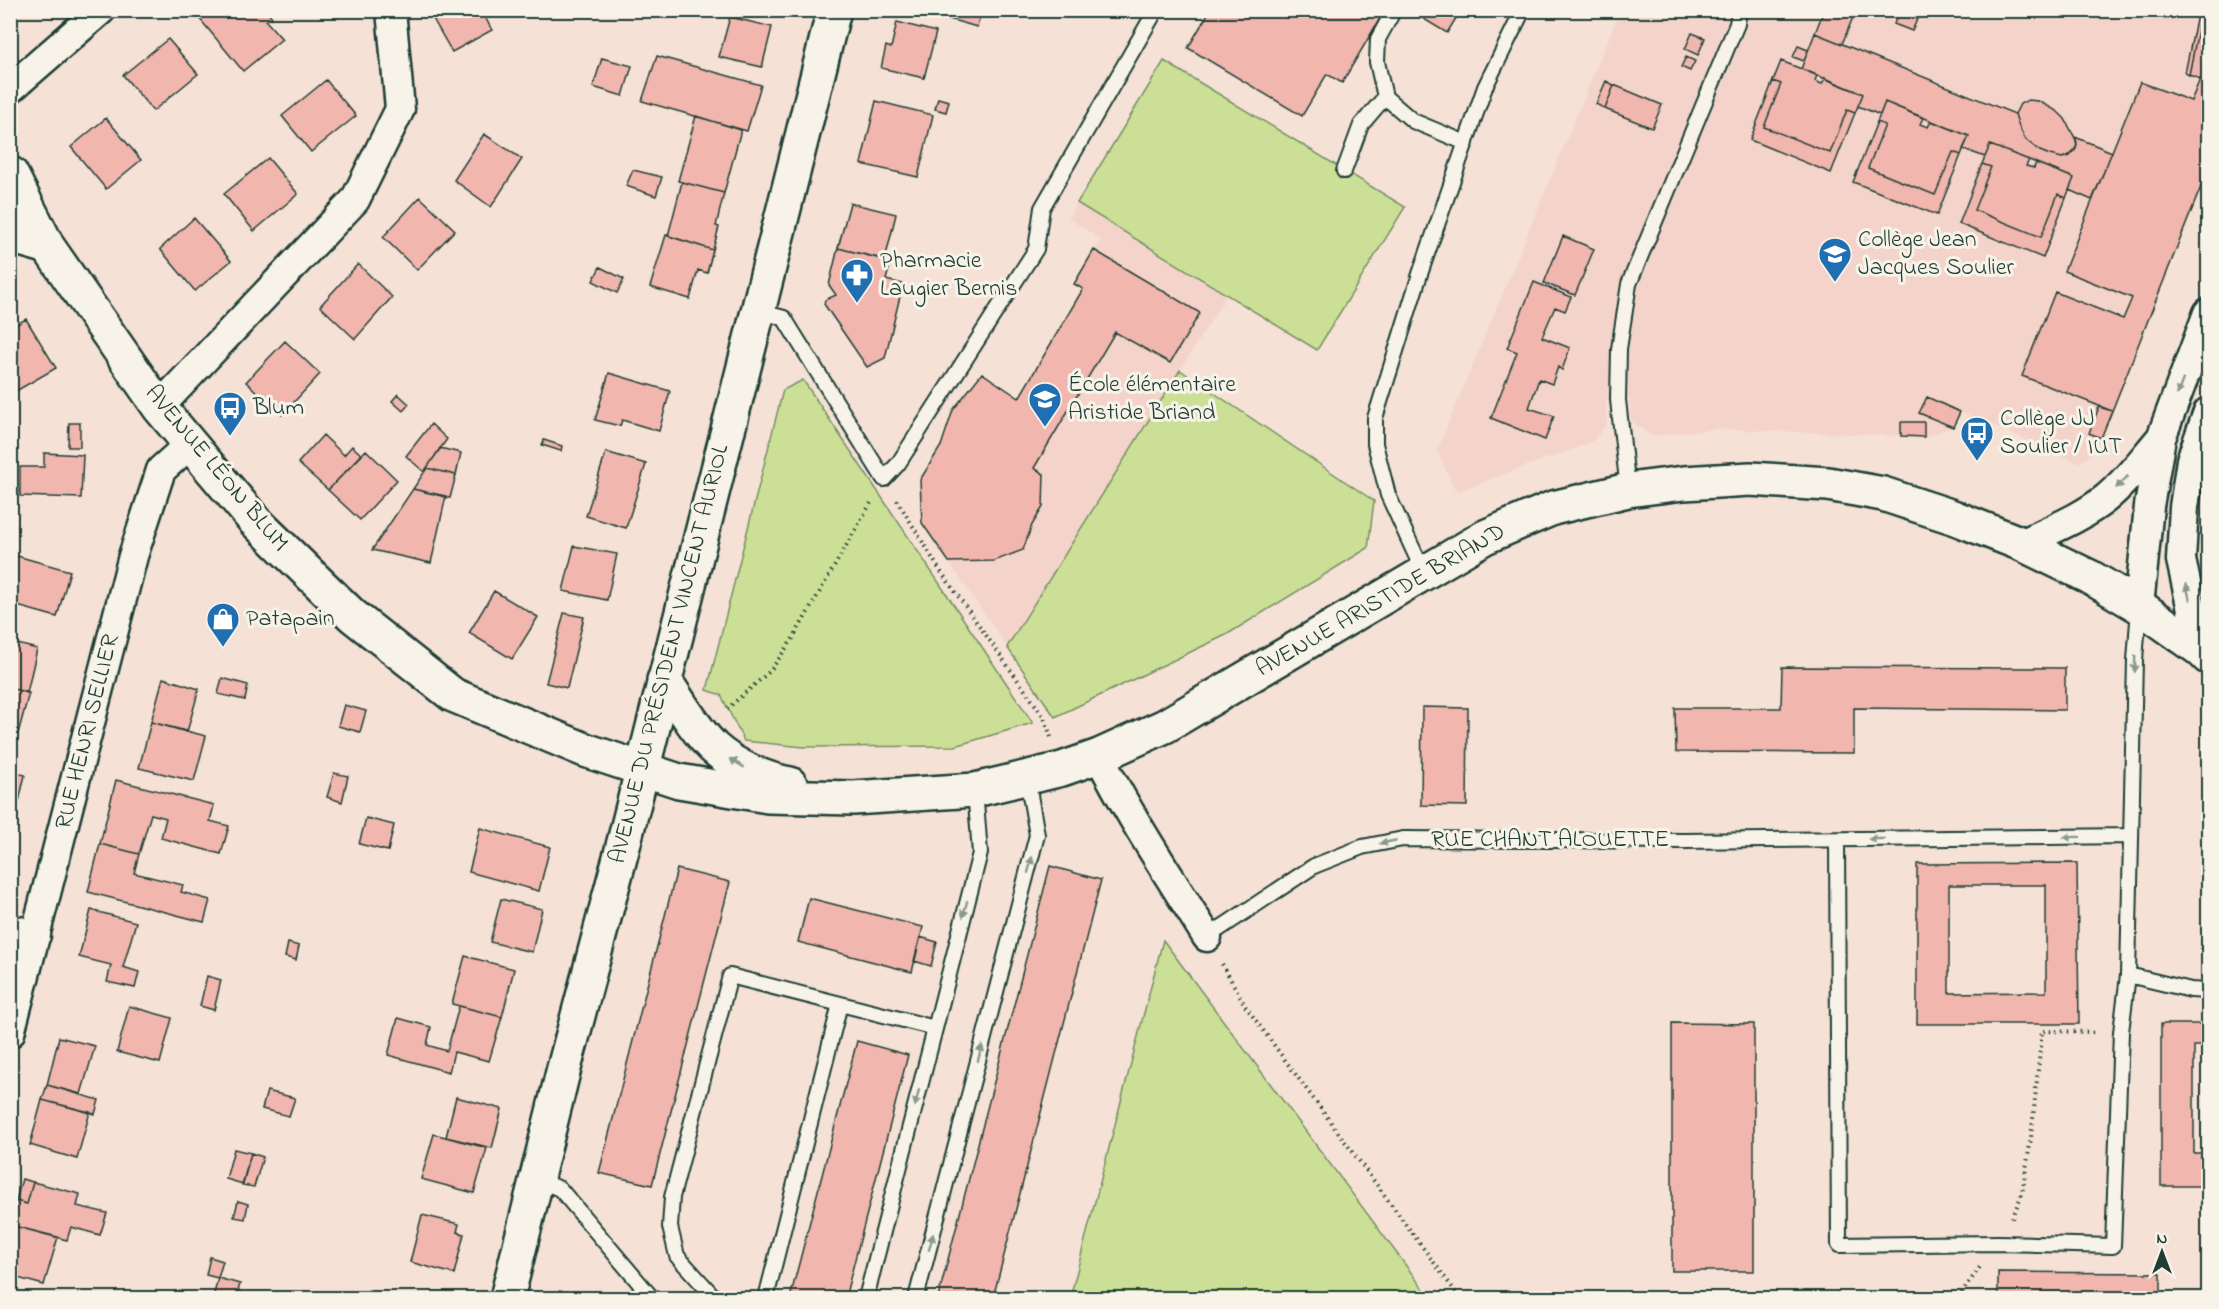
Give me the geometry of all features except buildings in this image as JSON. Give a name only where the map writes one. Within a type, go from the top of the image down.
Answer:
[{"type":"main road","name":"AVENUE DU PRÉSIDENT VINCENT AURIOL","points":[[507,1299],[834,10]]},
{"type":"main road","name":"AVENUE LÉON BLUM","points":[[10,148],[11,175],[48,247],[159,407],[255,521],[345,608],[453,695],[547,736],[641,769]]},
{"type":"main road","points":[[10,236],[48,247]]},
{"type":"main road","name":"AVENUE ARISTIDE BRIAND","points":[[641,769],[679,781],[768,796],[853,798],[975,790],[1062,769],[1100,756],[1165,726],[1423,571],[1485,537],[1553,508],[1628,490],[1684,483],[1750,479],[1828,484],[1883,494],[1953,517],[2022,544],[2090,577],[2139,606],[2204,654]]},
{"type":"main road","points":[[664,680],[714,748],[742,767],[775,781],[853,798]]},
{"type":"street","points":[[10,89],[101,10]]},
{"type":"street","points":[[159,407],[355,200],[400,109],[391,10]]},
{"type":"street","points":[[2139,606],[2149,506],[2161,438],[2208,313]]},
{"type":"street","points":[[2204,654],[2181,560],[2184,507],[2191,460],[2208,412]]},
{"type":"street","points":[[2022,544],[2079,516],[2104,500],[2161,438]]},
{"type":"street","name":"RUE HENRI SELLIER","points":[[10,1033],[23,932],[140,535],[160,470],[190,444]]},
{"type":"street","points":[[1100,756],[1146,839],[1207,937]]},
{"type":"lane","points":[[758,311],[784,318],[884,479],[898,464],[1036,249],[1042,208],[1156,10]]},
{"type":"lane","points":[[1394,10],[1378,39],[1377,62],[1385,97],[1413,121],[1466,143]]},
{"type":"lane","points":[[1423,571],[1388,495],[1375,444],[1375,418],[1420,274],[1485,87],[1523,10]]},
{"type":"lane","points":[[1628,490],[1618,400],[1619,349],[1629,284],[1737,24],[1739,10]]},
{"type":"lane","points":[[1344,171],[1362,125],[1385,97]]},
{"type":"lane","points":[[1837,840],[1839,1245],[1998,1243],[2113,1246],[2121,1032],[2128,975],[2130,836],[2139,606]]},
{"type":"lane","points":[[916,1299],[1037,835],[1027,778]]},
{"type":"lane","points":[[866,1299],[980,853],[975,790]]},
{"type":"lane","name":"RUE CHANT ALOUETTE","points":[[1207,937],[1314,866],[1362,846],[1403,839],[1672,841],[2130,836]]},
{"type":"lane","points":[[2128,975],[2192,990],[2208,991]]},
{"type":"lane","points":[[715,1299],[677,1256],[670,1227],[672,1197],[730,976],[935,1028]]},
{"type":"lane","points":[[766,1299],[840,1004]]},
{"type":"lane","points":[[537,1179],[560,1189],[652,1299]]},
{"type":"path","points":[[697,726],[719,716],[770,671],[792,640],[884,479],[939,569],[1044,717],[1062,769]]},
{"type":"path","points":[[1207,937],[1246,1007],[1460,1299]]},
{"type":"path","points":[[1958,1299],[1998,1243],[2014,1215],[2022,1194],[2031,1138],[2042,1031],[2121,1032]]},
{"type":"shaded area","name":"Collège Jean Jacques Soulier","points":[[1620,11],[2208,11],[2208,169],[2101,438],[2091,455],[2079,463],[1927,397],[1920,413],[1953,427],[1924,437],[1924,422],[1901,436],[1716,429],[1651,436],[1631,420],[1629,399],[1606,401],[1607,424],[1592,442],[1456,492],[1437,451]]},
{"type":"shaded area","name":"École élémentaire Aristide Briand","points":[[1077,203],[1227,295],[1007,647],[922,523],[920,480],[941,446],[953,410],[982,373],[1019,397],[1083,290],[1074,284],[1101,240],[1069,218]]},
{"type":"green space","points":[[1164,61],[1405,207],[1317,350],[1077,203]]},
{"type":"green space","points":[[1180,370],[1374,501],[1368,548],[1226,635],[1055,717],[1007,647]]},
{"type":"green space","points":[[803,380],[1033,723],[955,746],[804,747],[744,741],[721,695],[707,690],[783,390]]},
{"type":"green space","points":[[1163,940],[1430,1298],[1070,1298]]},
{"type":"place","name":"Collège Jean Jacques Soulier","points":[[1835,283]]},
{"type":"place","name":"Pharmacie Laugier Bernis","points":[[857,304]]},
{"type":"place","name":"École élémentaire Aristide Briand","points":[[1045,428]]},
{"type":"place","name":"Blum","points":[[230,437]]},
{"type":"place","name":"Collège JJ Soulier / IUT","points":[[1977,462]]},
{"type":"place","name":"Patapain","points":[[223,648]]}]
